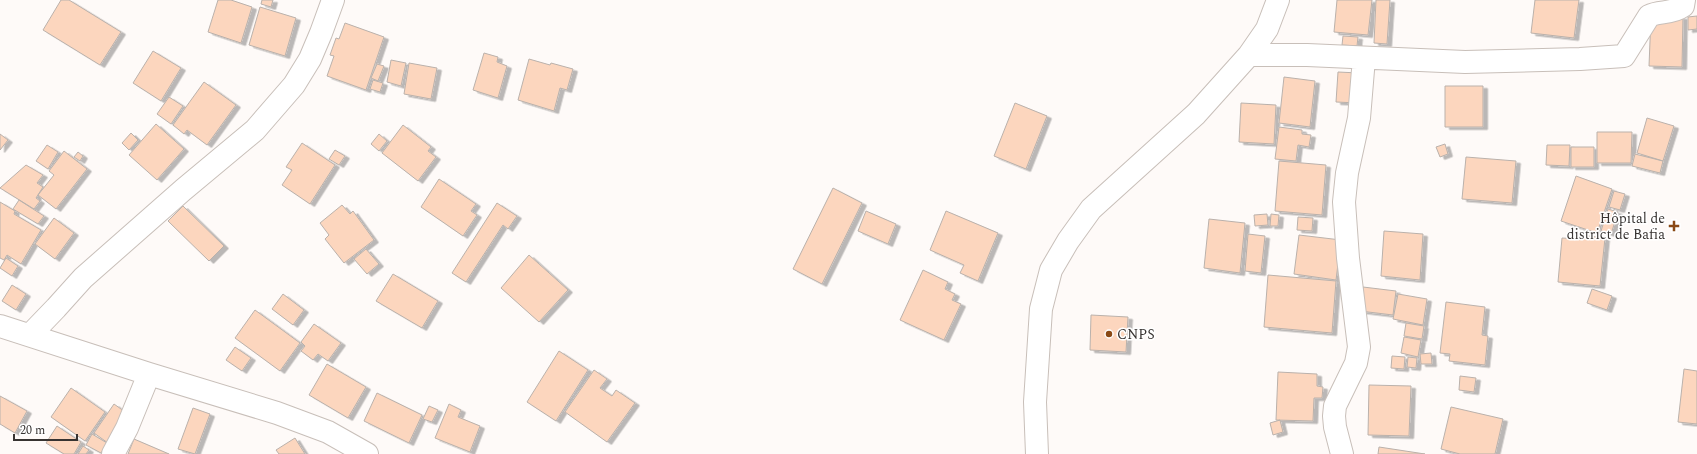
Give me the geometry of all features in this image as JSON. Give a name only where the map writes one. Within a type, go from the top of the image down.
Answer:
[{"type":"street","points":[[30,335],[83,278],[183,190],[255,130],[294,85],[310,59],[333,0]]},
{"type":"street","points":[[1037,454],[1035,402],[1041,309],[1051,270],[1068,241],[1091,209],[1196,114],[1250,55],[1267,29],[1278,0]]},
{"type":"street","points":[[1250,55],[1308,55],[1465,62],[1580,59],[1624,56],[1649,16],[1673,11],[1682,6],[1684,0]]},
{"type":"street","points":[[1342,454],[1335,427],[1335,411],[1346,382],[1356,363],[1359,347],[1348,258],[1344,202],[1347,173],[1359,118],[1364,58]]},
{"type":"street","points":[[0,326],[149,374],[277,412],[328,432],[367,454]]},
{"type":"street","points":[[113,454],[127,428],[149,374]]},
{"type":"building","points":[[61,0],[69,0],[121,32],[100,65],[43,30]]},
{"type":"building","points":[[218,0],[231,0],[252,7],[241,43],[208,32]]},
{"type":"building","points":[[262,0],[273,0],[271,7],[261,4]]},
{"type":"building","points":[[1337,0],[1372,0],[1368,35],[1334,32]]},
{"type":"building","points":[[1376,0],[1390,0],[1387,44],[1374,43]]},
{"type":"building","points":[[1535,0],[1579,0],[1574,38],[1531,33]]},
{"type":"building","points":[[260,7],[296,18],[285,56],[249,45]]},
{"type":"building","points":[[1651,16],[1683,17],[1682,67],[1649,66]]},
{"type":"building","points":[[1697,16],[1697,29],[1688,30],[1688,17]]},
{"type":"building","points":[[345,23],[384,37],[366,90],[327,76],[334,56],[330,55],[336,38],[339,39]]},
{"type":"building","points":[[1343,36],[1358,37],[1357,46],[1342,45]]},
{"type":"building","points":[[153,51],[181,68],[161,101],[133,83]]},
{"type":"building","points":[[484,53],[498,57],[497,62],[507,66],[498,98],[473,90]]},
{"type":"building","points":[[529,59],[573,69],[567,90],[560,88],[554,111],[518,100]]},
{"type":"building","points":[[391,60],[406,63],[401,86],[387,82]]},
{"type":"building","points":[[409,63],[437,68],[431,99],[404,94]]},
{"type":"building","points":[[377,64],[384,66],[378,81],[371,78]]},
{"type":"building","points":[[1338,72],[1359,73],[1358,103],[1336,102]]},
{"type":"building","points":[[1284,77],[1315,81],[1310,127],[1279,123]]},
{"type":"building","points":[[373,80],[383,83],[380,92],[370,89]]},
{"type":"building","points":[[204,82],[236,105],[207,145],[187,130],[184,134],[173,125]]},
{"type":"building","points":[[1445,86],[1483,86],[1483,127],[1445,127]]},
{"type":"building","points":[[169,97],[183,106],[171,124],[157,114]]},
{"type":"building","points":[[1015,103],[1047,116],[1026,169],[994,156]]},
{"type":"building","points":[[1241,103],[1276,105],[1274,144],[1239,142]]},
{"type":"building","points":[[1647,118],[1674,126],[1663,161],[1637,153]]},
{"type":"building","points":[[156,124],[184,149],[157,180],[129,155]]},
{"type":"building","points":[[403,125],[431,147],[428,151],[436,157],[418,181],[382,153]]},
{"type":"building","points":[[1279,127],[1302,130],[1302,134],[1311,135],[1309,147],[1298,145],[1296,161],[1275,159]]},
{"type":"building","points":[[1597,132],[1632,132],[1631,163],[1597,163]]},
{"type":"building","points":[[131,133],[138,140],[129,150],[122,143]]},
{"type":"building","points":[[0,134],[8,140],[0,150]]},
{"type":"building","points":[[379,134],[387,141],[379,151],[371,144]]},
{"type":"building","points":[[302,143],[335,165],[310,204],[282,185],[292,170],[286,167]]},
{"type":"building","points":[[1445,144],[1448,154],[1440,157],[1436,147]]},
{"type":"building","points":[[47,145],[58,152],[48,169],[36,161]]},
{"type":"building","points":[[1547,145],[1570,145],[1569,166],[1546,165]]},
{"type":"building","points":[[1571,147],[1594,147],[1594,167],[1571,167]]},
{"type":"building","points":[[335,150],[345,156],[339,165],[329,159]]},
{"type":"building","points":[[64,151],[87,169],[56,209],[38,195],[54,175],[49,171]]},
{"type":"building","points":[[78,152],[83,156],[80,161],[74,157]]},
{"type":"building","points":[[1635,154],[1663,161],[1660,173],[1632,166]]},
{"type":"building","points":[[1466,157],[1516,161],[1512,203],[1462,199]]},
{"type":"building","points":[[1279,161],[1326,165],[1322,215],[1275,211]]},
{"type":"building","points":[[26,165],[43,175],[37,183],[43,187],[36,198],[40,201],[34,209],[0,188]]},
{"type":"building","points":[[1576,176],[1612,189],[1597,233],[1561,221]]},
{"type":"building","points":[[439,179],[476,204],[471,211],[477,215],[463,236],[421,207]]},
{"type":"building","points":[[833,188],[862,203],[822,284],[793,269]]},
{"type":"building","points":[[1614,191],[1625,194],[1620,210],[1609,207]]},
{"type":"building","points":[[19,200],[44,216],[38,224],[13,209]]},
{"type":"building","points":[[0,202],[15,211],[14,214],[41,230],[21,264],[7,255],[4,260],[0,258]]},
{"type":"building","points":[[497,203],[517,216],[508,229],[503,225],[466,282],[452,273]]},
{"type":"building","points":[[342,205],[350,214],[353,211],[374,240],[344,263],[325,239],[329,235],[320,223]]},
{"type":"building","points":[[183,206],[224,246],[209,261],[168,221]]},
{"type":"building","points":[[1608,209],[1618,212],[1611,234],[1601,231]]},
{"type":"building","points":[[866,211],[896,224],[888,244],[858,231]]},
{"type":"building","points":[[946,211],[998,233],[978,281],[960,273],[964,265],[930,250]]},
{"type":"building","points":[[1267,214],[1268,225],[1255,226],[1254,215]]},
{"type":"building","points":[[1271,214],[1279,215],[1278,226],[1270,226]]},
{"type":"building","points":[[1298,217],[1313,218],[1312,231],[1297,230]]},
{"type":"building","points":[[54,218],[74,233],[55,259],[35,244]]},
{"type":"building","points":[[1209,219],[1245,223],[1240,273],[1204,268]]},
{"type":"building","points":[[1384,231],[1423,234],[1420,280],[1381,276]]},
{"type":"building","points":[[1248,234],[1265,236],[1261,273],[1245,271]]},
{"type":"building","points":[[1299,235],[1341,240],[1336,280],[1294,274]]},
{"type":"building","points":[[1579,235],[1605,238],[1600,286],[1558,282],[1562,238],[1579,239]]},
{"type":"building","points":[[366,249],[379,264],[367,274],[354,259]]},
{"type":"building","points":[[529,255],[568,290],[539,322],[501,288]]},
{"type":"building","points":[[6,258],[18,266],[12,276],[0,268]]},
{"type":"building","points":[[923,270],[948,282],[945,289],[955,294],[952,300],[961,304],[944,340],[900,320]]},
{"type":"building","points":[[393,274],[438,301],[422,328],[376,301]]},
{"type":"building","points":[[1268,275],[1336,281],[1332,333],[1264,327]]},
{"type":"building","points":[[12,285],[26,294],[16,310],[2,301]]},
{"type":"building","points":[[1363,287],[1396,291],[1393,315],[1360,311]]},
{"type":"building","points":[[1592,289],[1612,296],[1607,310],[1587,303]]},
{"type":"building","points":[[283,294],[304,310],[293,325],[272,309]]},
{"type":"building","points":[[1398,294],[1427,299],[1423,325],[1393,319]]},
{"type":"building","points":[[1446,302],[1485,307],[1482,335],[1488,336],[1485,365],[1449,361],[1450,354],[1440,353]]},
{"type":"building","points":[[255,310],[300,343],[280,371],[235,338]]},
{"type":"building","name":"CNPS","points":[[1091,315],[1128,317],[1126,352],[1090,350]]},
{"type":"building","points":[[1406,323],[1424,326],[1422,339],[1404,336]]},
{"type":"building","points":[[314,324],[341,343],[328,361],[318,354],[313,360],[301,351],[305,346],[301,342]]},
{"type":"building","points":[[1404,337],[1421,340],[1418,357],[1401,353]]},
{"type":"building","points":[[235,347],[251,358],[242,371],[226,360]]},
{"type":"building","points":[[559,351],[588,370],[556,421],[527,402]]},
{"type":"building","points":[[1431,353],[1432,364],[1421,364],[1420,354]]},
{"type":"building","points":[[1392,356],[1405,357],[1404,369],[1391,368]]},
{"type":"building","points":[[1408,357],[1417,358],[1416,368],[1407,367]]},
{"type":"building","points":[[327,364],[366,387],[348,418],[309,395]]},
{"type":"building","points":[[1684,369],[1697,371],[1697,424],[1678,422]]},
{"type":"building","points":[[594,370],[607,379],[600,388],[612,396],[616,390],[635,403],[607,442],[565,412]]},
{"type":"building","points":[[1278,372],[1317,374],[1317,386],[1323,387],[1322,398],[1314,398],[1313,421],[1276,420]]},
{"type":"building","points":[[1460,376],[1476,378],[1474,392],[1459,390]]},
{"type":"building","points":[[1369,385],[1411,386],[1409,436],[1368,435]]},
{"type":"building","points":[[71,388],[105,412],[85,441],[51,417]]},
{"type":"building","points":[[377,393],[422,415],[409,443],[364,421]]},
{"type":"building","points":[[0,396],[27,411],[15,433],[0,424]]},
{"type":"building","points":[[114,404],[128,414],[108,443],[94,433]]},
{"type":"building","points":[[449,404],[461,410],[458,417],[480,426],[470,452],[435,438]]},
{"type":"building","points":[[429,406],[438,410],[432,422],[423,419]]},
{"type":"building","points":[[1451,407],[1503,419],[1495,454],[1460,454],[1441,449]]},
{"type":"building","points":[[193,408],[210,414],[195,454],[178,449]]},
{"type":"building","points":[[1280,420],[1283,432],[1273,435],[1270,423]]},
{"type":"building","points":[[57,426],[81,442],[74,454],[64,454],[46,443]]},
{"type":"building","points":[[92,434],[107,443],[101,453],[86,445]]},
{"type":"building","points":[[295,438],[305,454],[279,454],[276,450]]},
{"type":"building","points":[[134,439],[169,454],[128,454]]},
{"type":"building","points":[[83,446],[89,450],[86,454],[78,454]]},
{"type":"building","points":[[1379,447],[1425,454],[1378,454]]},
{"type":"place","name":"Hôpital de district de Bafia","points":[[1674,226]]},
{"type":"place","name":"CNPS","points":[[1109,334]]}]
